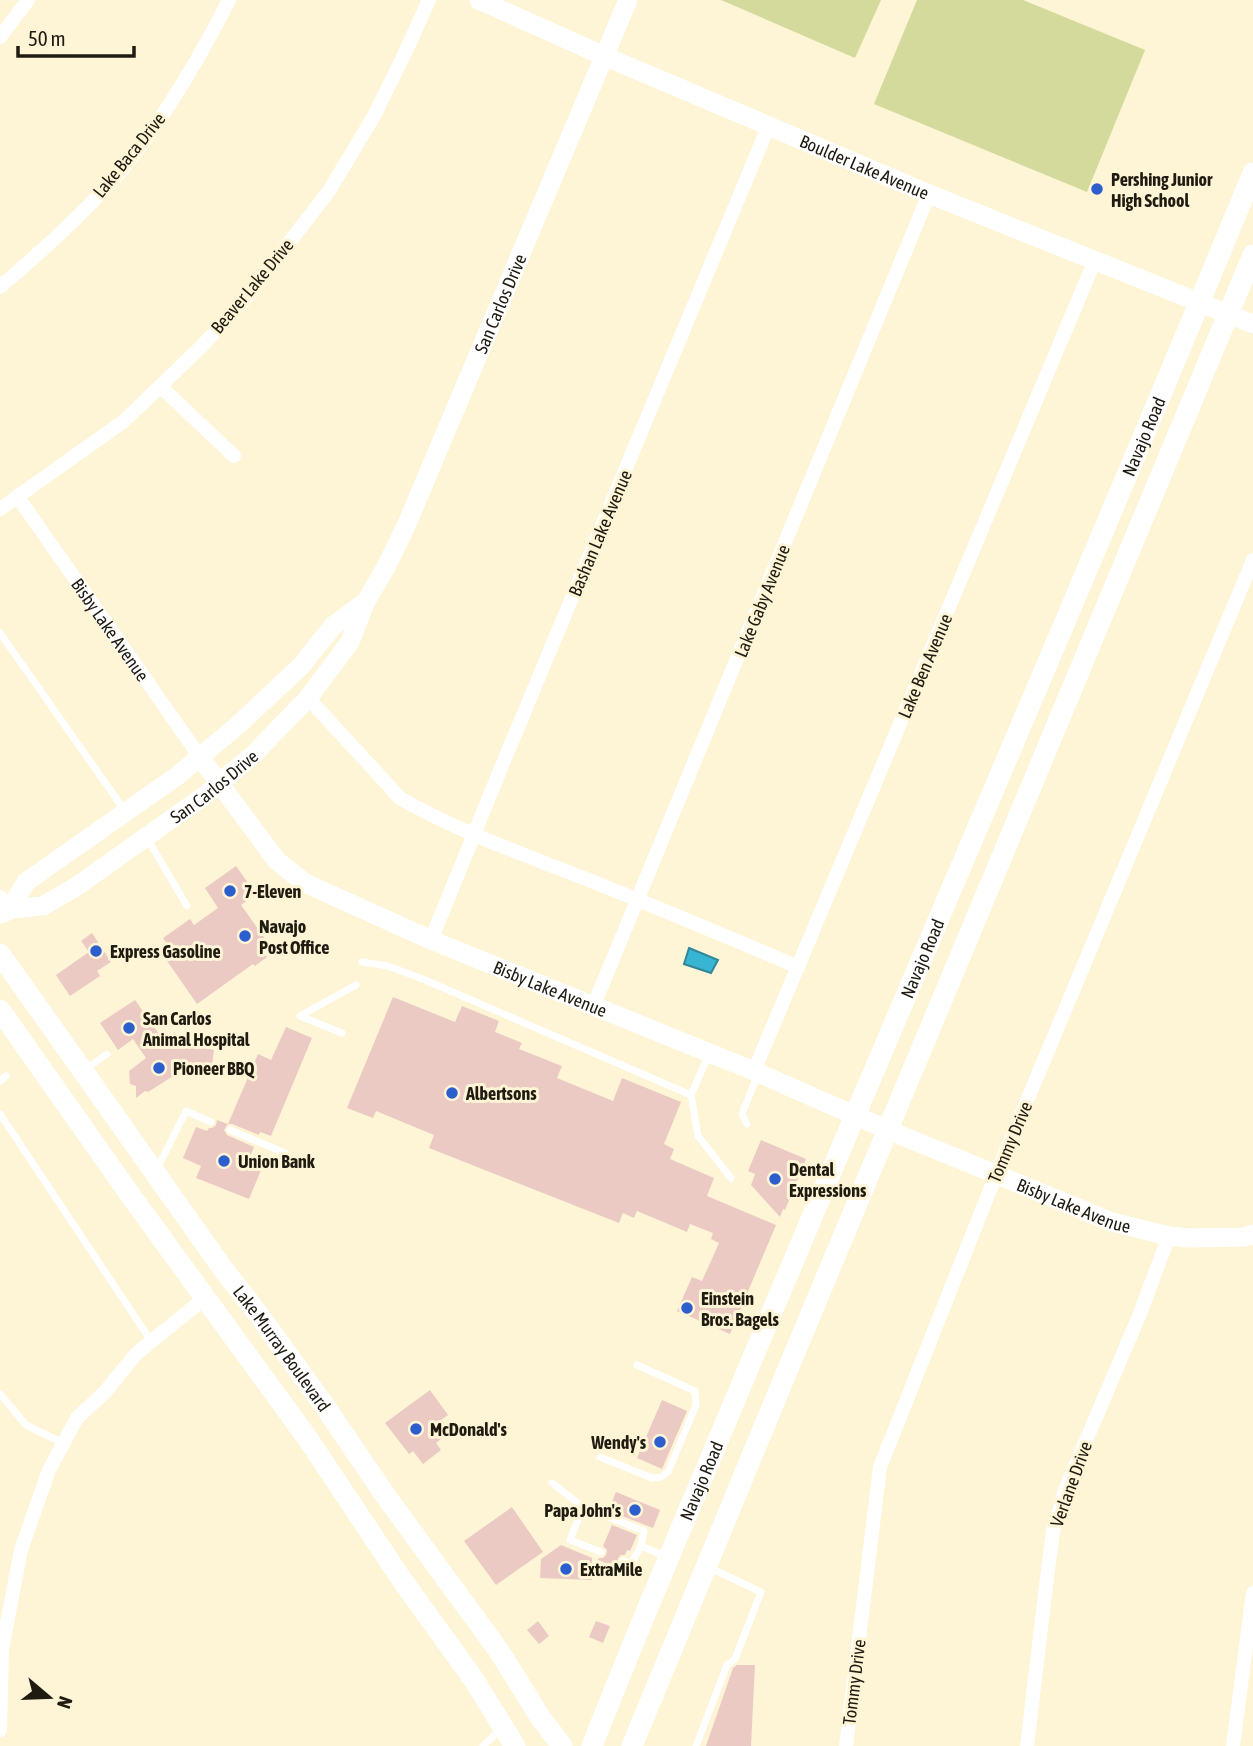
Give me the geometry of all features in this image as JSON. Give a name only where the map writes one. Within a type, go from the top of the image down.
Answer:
[{"type":"main road","name":"Navajo Road","points":[[592,1746],[750,1364],[1253,173]]},
{"type":"main road","name":"Navajo Road","points":[[632,1746],[1253,255]]},
{"type":"main road","name":"Lake Murray Boulevard","points":[[0,954],[499,1651],[540,1717],[562,1746]]},
{"type":"main road","name":"Lake Murray Boulevard","points":[[0,1010],[308,1439],[402,1580],[472,1677],[515,1746]]},
{"type":"main road","points":[[172,1252],[209,1273],[226,1273]]},
{"type":"main road","points":[[206,1297],[218,1298],[256,1311]]},
{"type":"main road","points":[[741,1483],[740,1458],[766,1394],[766,1382],[760,1371],[750,1364]]},
{"type":"street","points":[[0,37],[28,0]]},
{"type":"street","name":"Lake Baca Drive","points":[[0,287],[103,192],[128,162],[183,85],[229,0]]},
{"type":"street","name":"Beaver Lake Drive","points":[[0,509],[124,421],[239,307],[329,191],[374,116],[429,0]]},
{"type":"street","name":"Boulder Lake Avenue","points":[[479,0],[929,194],[1253,324]]},
{"type":"street","name":"San Carlos Drive","points":[[3,907],[43,906],[77,886],[204,796],[253,755],[308,698],[350,642],[365,603],[406,526],[628,0]]},
{"type":"street","name":"Bashan Lake Avenue","points":[[431,940],[769,125]]},
{"type":"street","name":"Lake Gaby Avenue","points":[[593,1007],[929,194]]},
{"type":"street","name":"Lake Ben Avenue","points":[[756,1072],[1095,260]]},
{"type":"street","points":[[160,386],[234,456]]},
{"type":"street","name":"Bisby Lake Avenue","points":[[17,496],[200,757],[277,861],[305,883],[431,940],[756,1072],[888,1130],[1112,1222],[1169,1236],[1189,1238],[1245,1237],[1253,1234]]},
{"type":"street","name":"Tommy Drive","points":[[846,1746],[880,1466],[996,1175],[1253,560]]},
{"type":"street","name":"San Carlos Drive","points":[[3,907],[26,882],[200,757],[301,666],[333,626],[365,603]]},
{"type":"street","points":[[308,698],[400,798],[443,821],[798,967]]},
{"type":"street","name":"Verlane Drive","points":[[1027,1746],[1053,1532],[1065,1490],[1139,1316],[1169,1236]]},
{"type":"street","points":[[0,1730],[2,1649],[22,1550],[49,1470],[77,1418],[105,1392],[136,1354],[206,1297]]},
{"type":"street","points":[[1233,1746],[1253,1593]]},
{"type":"lane","points":[[0,633],[126,812]]},
{"type":"lane","points":[[146,837],[187,906]]},
{"type":"lane","points":[[362,962],[425,980],[691,1095]]},
{"type":"lane","points":[[342,1034],[300,1016],[356,985]]},
{"type":"lane","points":[[710,1053],[691,1095],[698,1136],[731,1178]]},
{"type":"lane","points":[[82,1072],[107,1054]]},
{"type":"lane","points":[[747,1124],[741,1114],[756,1072]]},
{"type":"lane","points":[[155,1173],[186,1111],[211,1122]]},
{"type":"lane","points":[[0,1114],[152,1342]]},
{"type":"lane","points":[[230,1130],[285,1153]]},
{"type":"lane","points":[[600,1457],[652,1478],[661,1477],[668,1472],[696,1405],[695,1391],[637,1365]]},
{"type":"lane","points":[[0,1394],[26,1425],[63,1443]]},
{"type":"lane","points":[[552,1483],[583,1507],[644,1531],[631,1564],[623,1561]]},
{"type":"lane","points":[[583,1507],[570,1540],[601,1552]]},
{"type":"lane","points":[[640,1546],[669,1557]]},
{"type":"lane","points":[[696,1746],[727,1665],[735,1659],[761,1592],[706,1566]]},
{"type":"lane","points":[[482,1746],[502,1727]]},
{"type":"green space","points":[[721,0],[881,0],[855,58]]},
{"type":"green space","points":[[917,0],[1023,0],[1145,50],[1087,192],[874,104]]},
{"type":"water","points":[[689,948],[718,960],[711,973],[684,964]]},
{"type":"building","points":[[236,866],[256,894],[241,905],[268,943],[260,949],[267,957],[197,1004],[158,948],[166,942],[163,938],[190,919],[194,925],[218,908],[205,888]]},
{"type":"building","name":"Express Gasoline","points":[[92,933],[111,962],[97,971],[100,976],[70,996],[56,975],[89,952],[81,941]]},
{"type":"building","points":[[393,997],[455,1022],[462,1006],[499,1021],[495,1032],[522,1043],[519,1049],[562,1066],[557,1078],[613,1101],[622,1078],[681,1102],[664,1144],[674,1149],[670,1159],[714,1178],[707,1196],[776,1225],[730,1334],[677,1311],[692,1277],[702,1281],[719,1243],[711,1239],[713,1233],[690,1224],[687,1232],[637,1211],[634,1218],[623,1213],[619,1223],[429,1148],[434,1135],[376,1111],[373,1118],[347,1108]]},
{"type":"building","points":[[135,1000],[164,1041],[214,1050],[211,1072],[204,1078],[181,1071],[136,1098],[136,1086],[130,1084],[129,1071],[146,1058],[133,1039],[118,1050],[100,1023]]},
{"type":"building","points":[[286,1027],[312,1038],[271,1136],[260,1132],[259,1135],[228,1124],[258,1054],[271,1060]]},
{"type":"building","name":"Union Bank","points":[[217,1120],[228,1124],[224,1130],[227,1135],[254,1147],[250,1157],[264,1163],[249,1199],[196,1178],[201,1166],[183,1158],[196,1127],[207,1131],[216,1125]]},
{"type":"building","name":"Dental Expressions","points":[[761,1140],[806,1159],[780,1217],[751,1185],[755,1174],[748,1171]]},
{"type":"building","name":"McDonald's","points":[[430,1390],[448,1415],[437,1423],[446,1435],[436,1443],[441,1450],[423,1464],[413,1451],[409,1454],[385,1423]]},
{"type":"building","name":"Wendy's","points":[[662,1400],[687,1411],[662,1469],[637,1458]]},
{"type":"building","name":"Papa John's","points":[[616,1492],[660,1510],[653,1528],[609,1509]]},
{"type":"building","points":[[512,1507],[543,1552],[496,1585],[464,1541]]},
{"type":"building","points":[[612,1525],[637,1535],[630,1551],[627,1550],[625,1555],[618,1558],[619,1568],[598,1560],[606,1555],[607,1550],[603,1546]]},
{"type":"building","name":"ExtraMile","points":[[561,1545],[592,1558],[592,1580],[540,1578],[541,1559]]},
{"type":"building","points":[[538,1621],[549,1636],[539,1644],[527,1630]]},
{"type":"building","points":[[596,1621],[610,1626],[603,1643],[589,1637]]},
{"type":"building","points":[[737,1665],[755,1665],[751,1746],[706,1746],[733,1668]]},
{"type":"place","name":"Pershing Junior High School","points":[[1097,189]]},
{"type":"place","name":"7-Eleven","points":[[230,891]]},
{"type":"place","name":"Navajo Post Office","points":[[245,936]]},
{"type":"place","name":"Express Gasoline","points":[[96,951]]},
{"type":"place","name":"San Carlos Animal Hospital","points":[[129,1028]]},
{"type":"place","name":"Pioneer BBQ","points":[[159,1068]]},
{"type":"place","name":"Albertsons","points":[[452,1093]]},
{"type":"place","name":"Union Bank","points":[[224,1161]]},
{"type":"place","name":"Dental Expressions","points":[[775,1179]]},
{"type":"place","name":"Einstein Bros. Bagels","points":[[687,1308]]},
{"type":"place","name":"McDonald's","points":[[416,1429]]},
{"type":"place","name":"Wendy's","points":[[660,1442]]},
{"type":"place","name":"Papa John's","points":[[635,1510]]},
{"type":"place","name":"ExtraMile","points":[[566,1569]]}]
